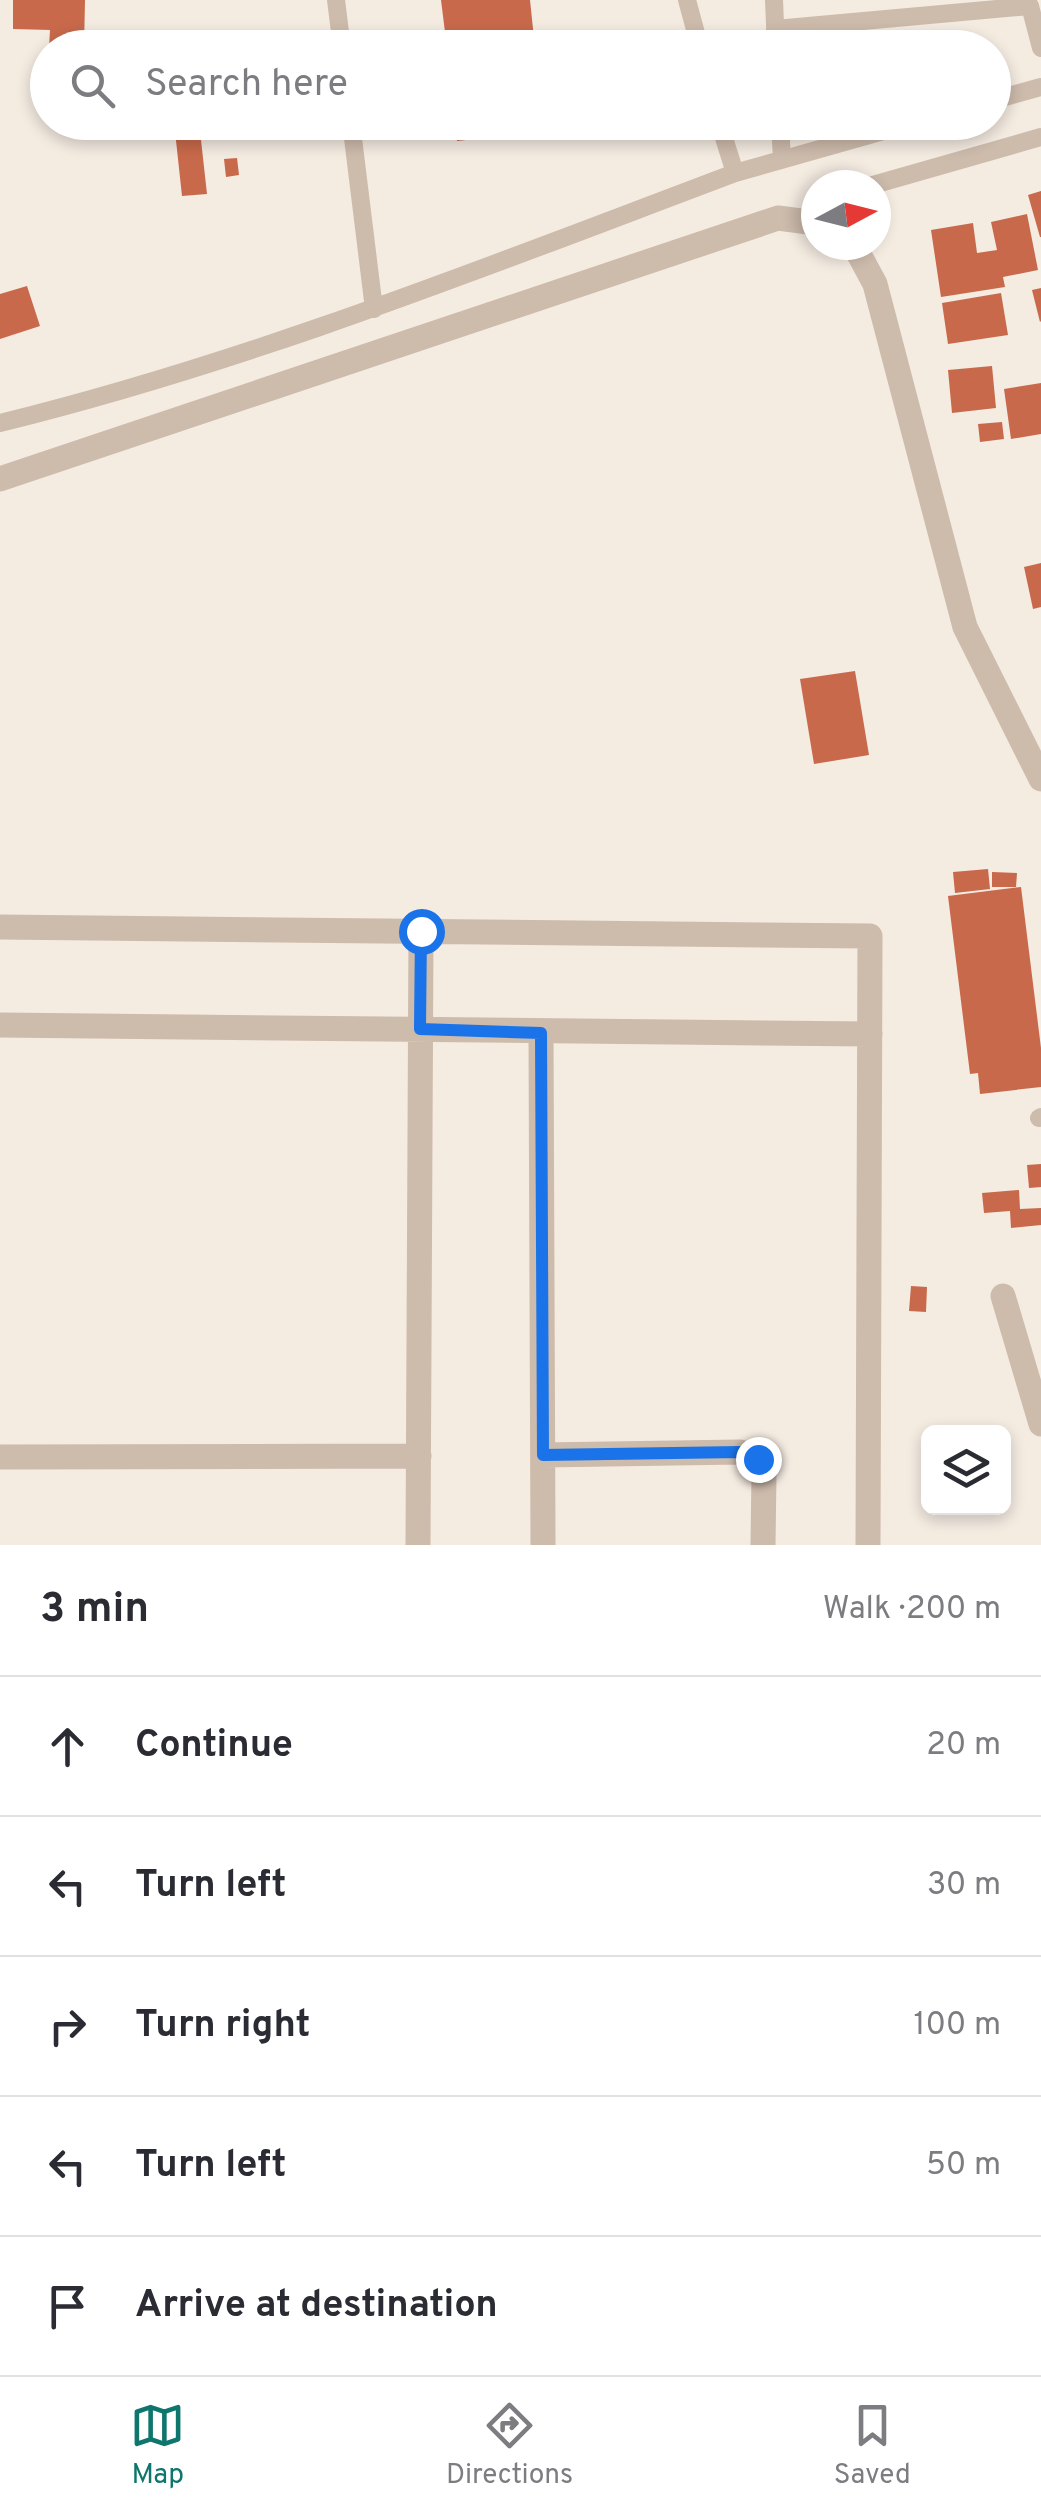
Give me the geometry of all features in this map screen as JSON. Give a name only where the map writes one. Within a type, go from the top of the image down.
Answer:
[{"type":"street","points":[[0,479],[778,218],[801,221]]},
{"type":"street","points":[[862,260],[875,284],[965,627],[1041,779]]},
{"type":"street","points":[[0,926],[870,936],[868,1545]]},
{"type":"street","points":[[418,1545],[421,931]]},
{"type":"street","points":[[0,1025],[870,1034]]},
{"type":"street","points":[[541,1033],[543,1545]]},
{"type":"street","points":[[1003,1296],[1041,1424]]},
{"type":"street","points":[[543,1455],[740,1452],[758,1459],[764,1474],[763,1545]]},
{"type":"street","points":[[0,1457],[419,1456]]},
{"type":"lane","points":[[336,0],[340,30]]},
{"type":"lane","points":[[688,0],[696,30]]},
{"type":"lane","points":[[774,0],[775,30]]},
{"type":"lane","points":[[836,30],[1033,4],[1041,48]]},
{"type":"lane","points":[[1011,95],[1041,87]]},
{"type":"lane","points":[[891,180],[1041,137]]},
{"type":"lane","points":[[353,140],[374,309]]},
{"type":"lane","points":[[725,140],[735,173]]},
{"type":"lane","points":[[781,140],[782,160]]},
{"type":"lane","points":[[0,423],[90,401],[374,309],[735,173],[852,140]]},
{"type":"building","points":[[13,0],[85,0],[84,30],[13,29]]},
{"type":"building","points":[[441,0],[530,0],[533,30],[445,30]]},
{"type":"building","points":[[176,140],[201,140],[207,194],[182,196]]},
{"type":"building","points":[[237,158],[239,175],[226,177],[224,159]]},
{"type":"building","points":[[1041,191],[1041,237],[1040,237],[1028,195]]},
{"type":"building","points":[[1027,214],[1038,270],[1003,277],[1005,287],[941,297],[931,230],[973,223],[977,253],[997,250],[991,222]]},
{"type":"building","points":[[27,286],[40,326],[0,339],[0,294]]},
{"type":"building","points":[[1041,288],[1041,321],[1040,322],[1032,290]]},
{"type":"building","points":[[1001,293],[1008,335],[948,344],[942,303]]},
{"type":"building","points":[[992,366],[996,408],[952,413],[948,370]]},
{"type":"building","points":[[1041,383],[1041,434],[1011,439],[1004,389]]},
{"type":"building","points":[[1002,422],[1004,439],[980,442],[978,424]]},
{"type":"building","points":[[1041,563],[1041,607],[1033,609],[1024,567]]},
{"type":"building","points":[[855,671],[869,755],[814,764],[800,679]]},
{"type":"building","points":[[988,869],[990,889],[955,893],[953,872]]},
{"type":"building","points":[[992,872],[1017,873],[1016,887],[992,887]]},
{"type":"building","points":[[1021,887],[1041,1048],[1041,1087],[980,1094],[978,1073],[970,1074],[948,896]]},
{"type":"building","points":[[1041,1164],[1041,1187],[1029,1188],[1027,1165]]},
{"type":"building","points":[[1019,1190],[1020,1209],[1041,1208],[1041,1225],[1011,1228],[1010,1211],[984,1213],[982,1193]]},
{"type":"building","points":[[911,1286],[927,1287],[926,1312],[909,1311]]},
{"type":"route","points":[[421,931],[420,1029],[541,1033],[543,1455],[740,1452],[758,1459]]}]
